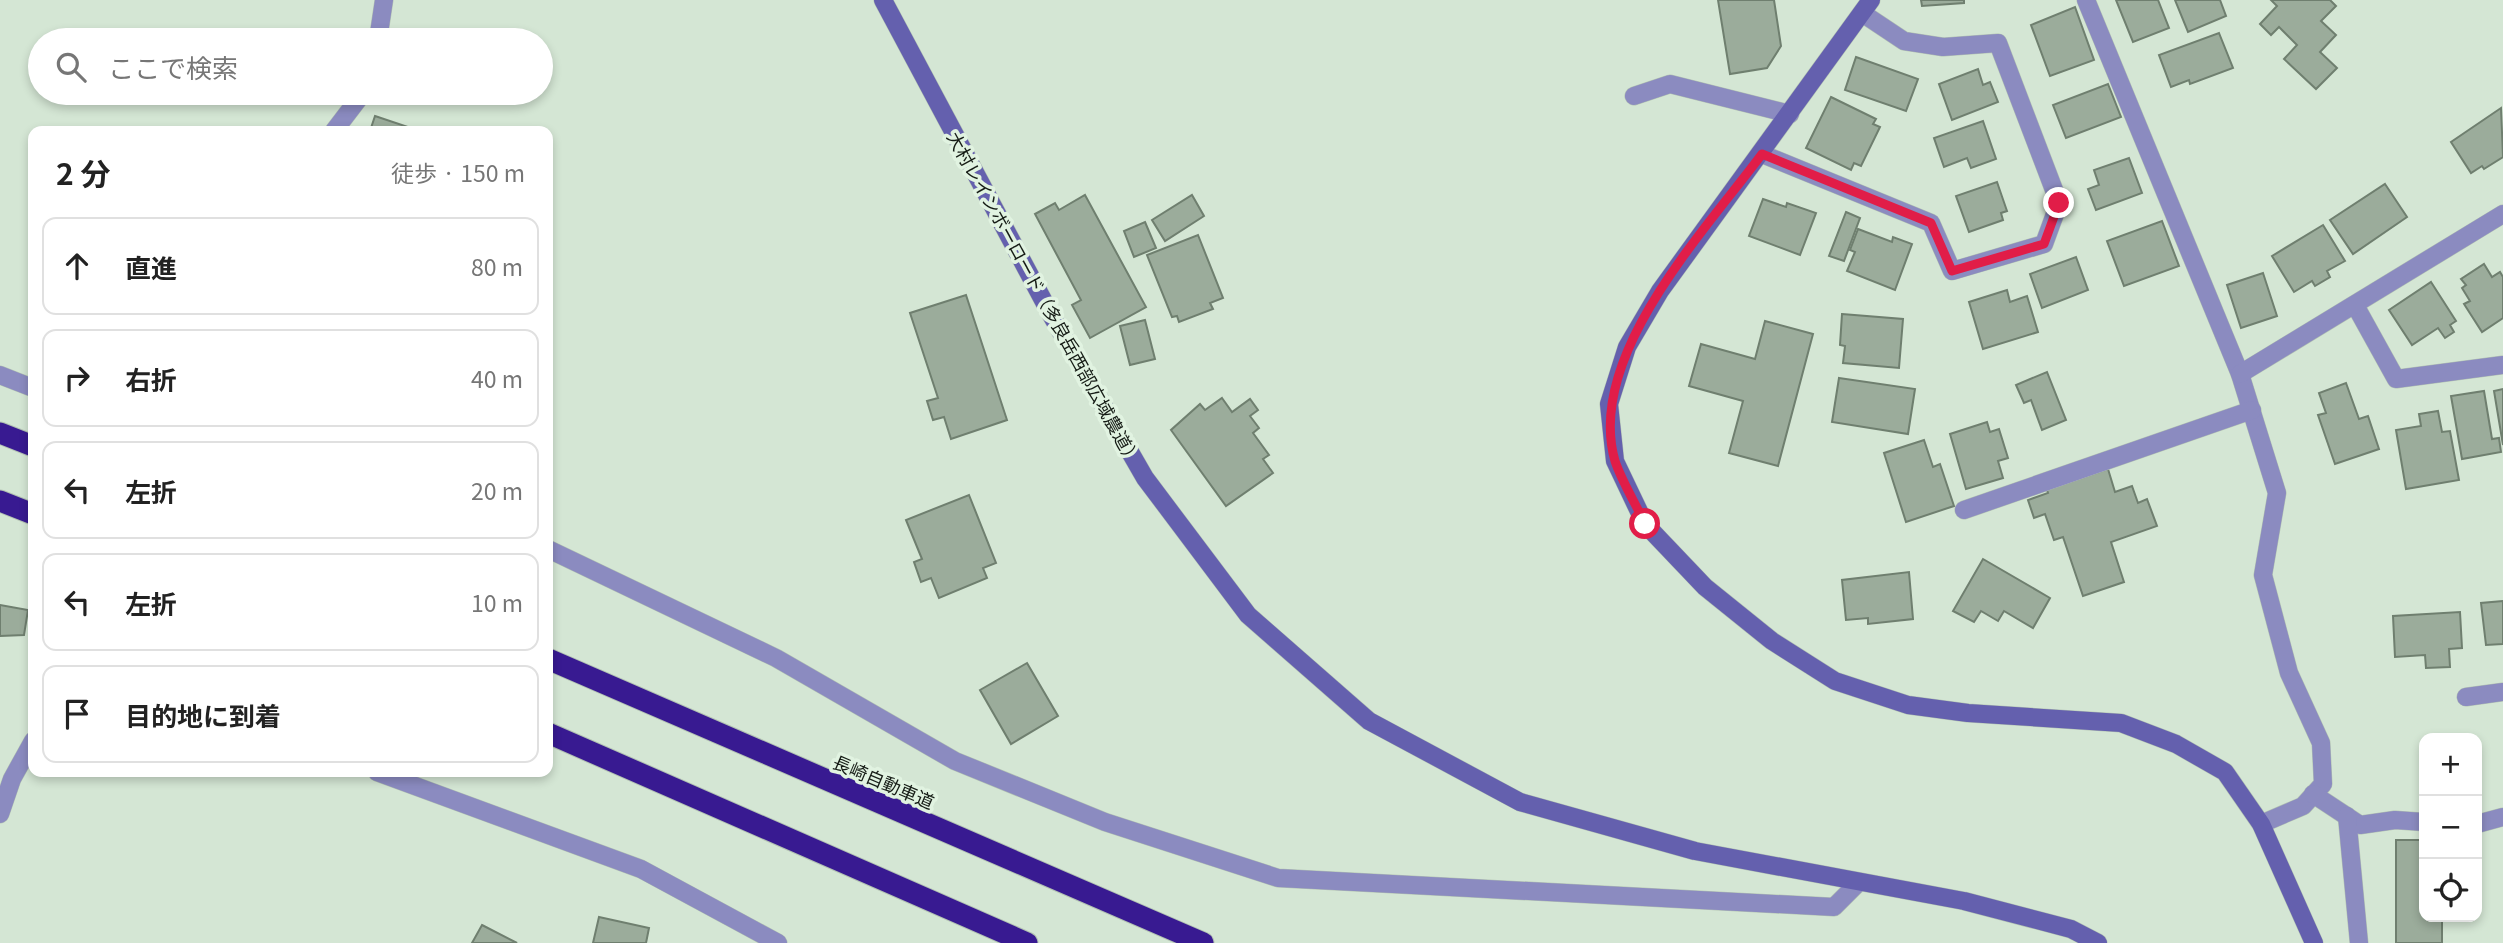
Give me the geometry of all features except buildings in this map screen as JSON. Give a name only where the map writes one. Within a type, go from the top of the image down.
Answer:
[{"type":"highway","points":[[0,433],[28,444]]},
{"type":"highway","points":[[0,501],[28,512]]},
{"type":"highway","name":"長崎自動車道","points":[[553,661],[1203,943]]},
{"type":"highway","points":[[553,735],[1027,943]]},
{"type":"street","points":[[380,28],[384,0]]},
{"type":"street","name":"大村レインボーロード（多良岳西部広域農道）","points":[[883,0],[1050,313],[1145,478],[1248,615],[1369,721],[1520,802],[1695,851],[1964,901],[2071,929],[2098,943]]},
{"type":"street","points":[[2086,0],[2240,374],[2277,493],[2263,575],[2289,673],[2321,743],[2323,783],[2303,806],[2261,824]]},
{"type":"street","points":[[1762,154],[1931,223],[1952,271],[2044,244],[2059,203],[1998,43],[1943,47],[1904,41],[1867,6],[1660,291],[1627,347],[1609,404],[1615,461],[1645,524],[1705,587],[1772,641],[1835,681],[1908,705],[1968,713],[2121,723],[2176,744],[2225,772],[2261,824],[2314,943]]},
{"type":"street","points":[[1634,96],[1670,84],[1790,114]]},
{"type":"street","points":[[338,126],[354,105]]},
{"type":"street","points":[[2240,374],[2503,214]]},
{"type":"street","points":[[2355,305],[2396,379],[2503,365]]},
{"type":"street","points":[[0,375],[28,386]]},
{"type":"street","points":[[1964,510],[2252,410]]},
{"type":"street","points":[[553,551],[776,658],[955,761],[1105,822],[1278,878],[1834,907],[1858,883]]},
{"type":"street","points":[[2466,697],[2503,692]]},
{"type":"street","points":[[0,814],[12,779],[28,750]]},
{"type":"street","points":[[391,777],[641,869],[778,943]]},
{"type":"street","points":[[2313,794],[2360,825],[2395,820],[2419,822]]},
{"type":"street","points":[[2347,816],[2359,943]]},
{"type":"street","points":[[2482,823],[2503,817]]},
{"type":"route","points":[[1645,524],[1615,461],[1609,404],[1627,347],[1660,291],[1762,154],[1931,223],[1952,271],[2044,244],[2059,203]]}]
